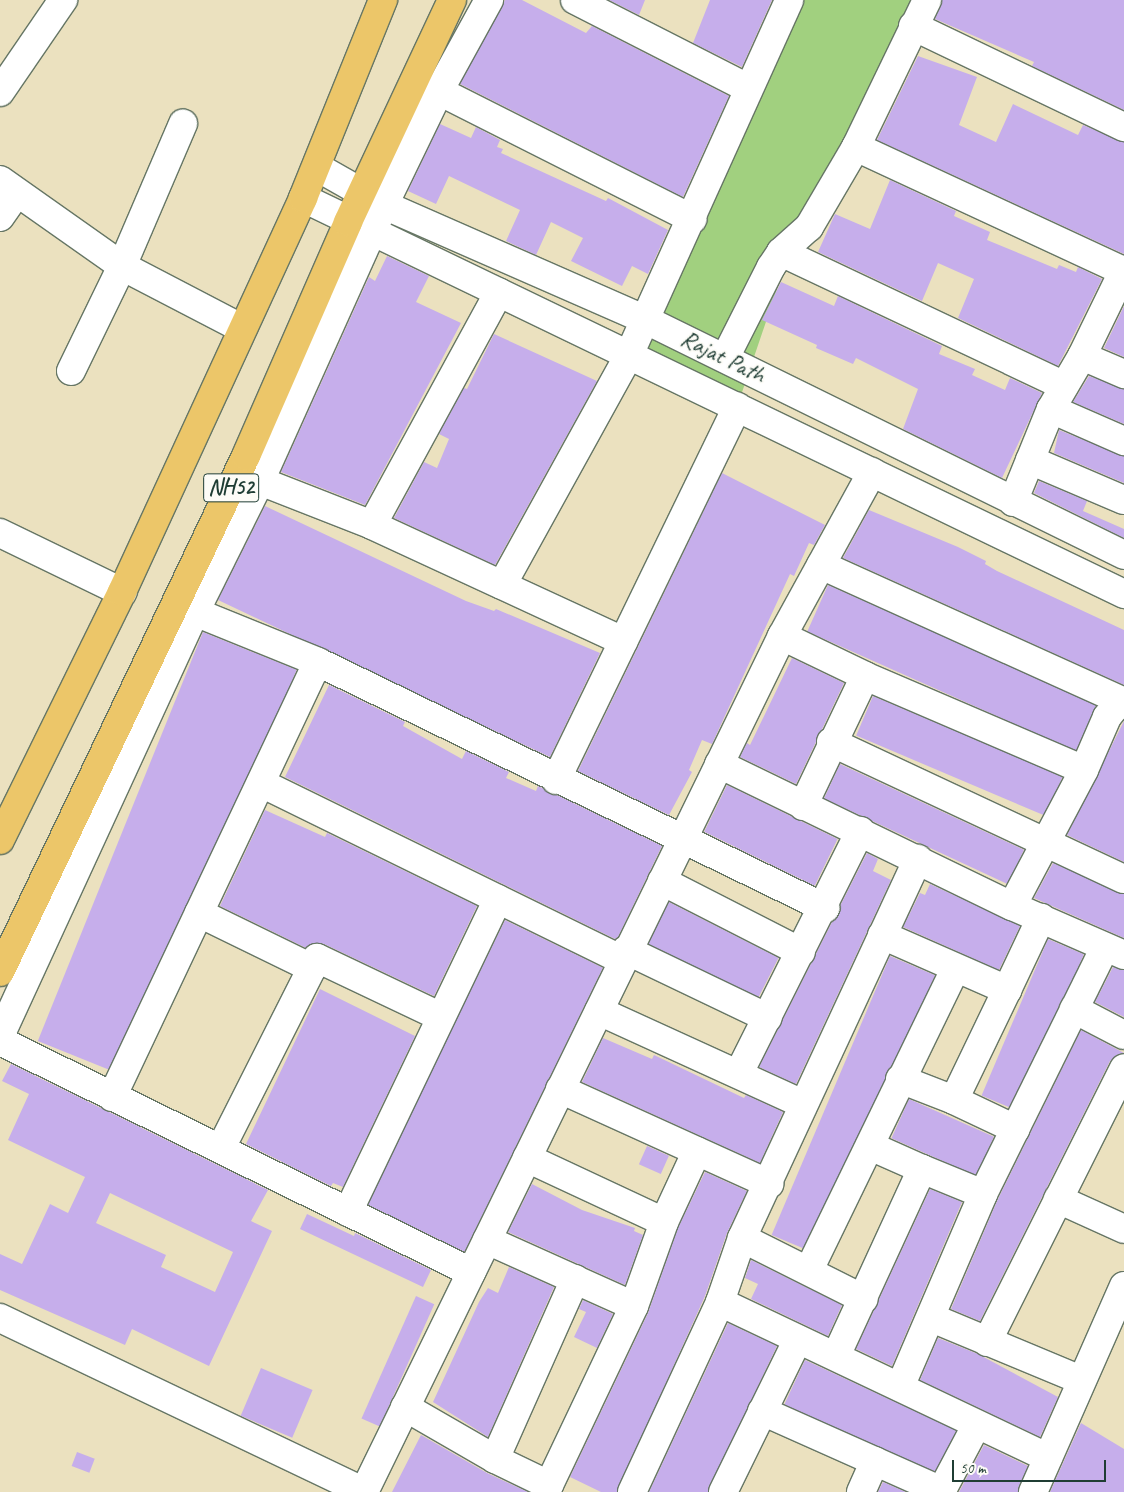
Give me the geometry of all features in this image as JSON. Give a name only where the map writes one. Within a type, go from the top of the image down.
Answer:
[{"type":"highway","name":"NH52","points":[[0,840],[122,592],[241,328],[303,198],[384,0]]},
{"type":"highway","name":"NH52","points":[[0,972],[246,456],[360,227],[373,199],[452,0]]},
{"type":"street","points":[[0,92],[63,0]]},
{"type":"street","points":[[373,199],[439,91],[488,0]]},
{"type":"street","points":[[502,585],[629,355],[644,319],[692,219],[748,88],[790,0]]},
{"type":"street","points":[[725,358],[781,252],[809,227],[856,147],[926,0]]},
{"type":"street","points":[[581,1],[748,88]]},
{"type":"street","points":[[913,26],[1124,128]]},
{"type":"street","points":[[439,91],[692,219]]},
{"type":"street","points":[[71,371],[122,266],[184,124]]},
{"type":"street","points":[[856,147],[1124,270],[1115,312],[1082,356],[1058,397],[1013,502]]},
{"type":"street","name":"Rajat Path","points":[[317,167],[373,199],[644,319],[1124,555]]},
{"type":"street","points":[[0,217],[8,187],[122,266],[241,328]]},
{"type":"street","name":"Rajat Path","points":[[303,198],[1124,594]]},
{"type":"street","points":[[0,1036],[196,612],[260,481],[360,227]]},
{"type":"street","points":[[781,252],[1058,397],[1124,441]]},
{"type":"street","points":[[372,525],[499,292]]},
{"type":"street","points":[[1082,356],[1124,374]]},
{"type":"street","points":[[556,780],[737,407]]},
{"type":"street","points":[[1030,460],[1124,500]]},
{"type":"street","points":[[0,1318],[364,1492],[599,1011],[624,955],[782,636],[872,472]]},
{"type":"street","points":[[260,481],[372,525],[623,641]]},
{"type":"street","points":[[0,532],[122,592]]},
{"type":"street","points":[[822,565],[1124,703]]},
{"type":"street","points":[[196,612],[318,662],[556,780],[683,838],[825,908]]},
{"type":"street","points":[[782,636],[865,676],[1084,770]]},
{"type":"street","points":[[112,1096],[318,662]]},
{"type":"street","points":[[803,806],[831,742],[865,676]]},
{"type":"street","points":[[1012,906],[1084,770],[1107,717],[1112,710],[1124,703]]},
{"type":"street","points":[[831,742],[1045,842],[1121,870]]},
{"type":"street","points":[[720,764],[1012,906],[1115,951],[1074,1009],[1015,1128],[983,1194],[932,1318],[900,1387]]},
{"type":"street","points":[[261,783],[498,899],[768,1018]]},
{"type":"street","points":[[739,1073],[825,908],[860,832]]},
{"type":"street","points":[[632,1492],[720,1302],[742,1238],[770,1184],[803,1104],[918,859]]},
{"type":"street","points":[[662,881],[801,952]]},
{"type":"street","points":[[348,1212],[498,899]]},
{"type":"street","points":[[199,913],[312,968]]},
{"type":"street","points":[[954,1100],[1041,918]]},
{"type":"street","points":[[882,935],[955,970],[1007,990]]},
{"type":"street","points":[[221,1148],[317,958],[441,1018]]},
{"type":"street","points":[[809,1270],[870,1146],[900,1079],[955,970]]},
{"type":"street","points":[[1074,1009],[1124,1036]]},
{"type":"street","points":[[599,1011],[739,1073],[803,1104]]},
{"type":"street","points":[[0,1041],[471,1272]]},
{"type":"street","points":[[987,1342],[1124,1068]]},
{"type":"street","points":[[900,1079],[954,1100],[1015,1128]]},
{"type":"street","points":[[560,1089],[770,1184]]},
{"type":"street","points":[[870,1146],[983,1194]]},
{"type":"street","points":[[405,1407],[495,1459],[555,1489],[634,1306],[664,1222],[697,1151]]},
{"type":"street","points":[[527,1158],[664,1222]]},
{"type":"street","points":[[836,1356],[864,1299],[922,1169]]},
{"type":"street","points":[[1058,1199],[1124,1229]]},
{"type":"street","points":[[742,1238],[864,1299]]},
{"type":"street","points":[[487,1240],[634,1306]]},
{"type":"street","points":[[495,1459],[575,1279]]},
{"type":"street","points":[[1033,1492],[1124,1286]]},
{"type":"street","points":[[720,1302],[836,1356],[976,1426],[1048,1458]]},
{"type":"street","points":[[932,1318],[1081,1380]]},
{"type":"street","points":[[723,1492],[798,1338]]},
{"type":"street","points":[[762,1411],[942,1491],[976,1426]]},
{"type":"street","points":[[861,1492],[875,1461]]},
{"type":"green space","points":[[789,0],[936,0],[790,251],[737,407],[629,355]]},
{"type":"building","points":[[505,0],[522,0],[586,33],[592,26],[729,96],[683,197],[460,84]]},
{"type":"building","points":[[609,0],[645,0],[639,15]]},
{"type":"building","points":[[710,0],[772,0],[742,67],[693,43]]},
{"type":"building","points":[[942,0],[1124,0],[1124,110],[1032,66],[1034,62],[935,19]]},
{"type":"building","points":[[918,56],[977,77],[959,125],[996,142],[1013,104],[1078,135],[1083,125],[1124,142],[1124,254],[877,140]]},
{"type":"building","points":[[440,124],[471,138],[476,127],[500,140],[497,147],[503,149],[501,153],[606,201],[608,198],[668,230],[648,274],[632,266],[622,286],[571,261],[583,238],[551,222],[536,255],[506,241],[520,210],[449,176],[436,204],[408,191]]},
{"type":"building","points":[[890,180],[956,211],[954,216],[990,232],[987,240],[1057,269],[1059,265],[1076,272],[1078,267],[1102,279],[1058,366],[958,318],[974,279],[938,263],[922,301],[818,252],[835,214],[870,229]]},
{"type":"building","points":[[387,256],[429,276],[416,302],[461,323],[365,505],[281,472],[369,277],[375,281]]},
{"type":"building","points":[[781,282],[834,306],[838,296],[942,346],[939,354],[975,369],[972,375],[1005,390],[1010,378],[1042,393],[1002,478],[903,429],[918,389],[856,358],[853,364],[816,348],[817,345],[762,320]]},
{"type":"building","points":[[1124,306],[1124,357],[1104,348]]},
{"type":"building","points":[[494,334],[597,381],[495,565],[394,518],[424,462],[437,468],[449,439],[439,434],[464,388],[467,389]]},
{"type":"building","points":[[1089,376],[1124,389],[1124,424],[1073,402]]},
{"type":"building","points":[[1059,430],[1124,456],[1124,483],[1054,453]]},
{"type":"building","points":[[722,473],[825,525],[814,545],[809,543],[794,576],[790,574],[712,744],[702,740],[689,770],[692,772],[669,815],[578,771]]},
{"type":"building","points":[[1039,481],[1087,501],[1083,511],[1124,529],[1124,538],[1034,493]]},
{"type":"building","points":[[265,506],[466,601],[494,611],[496,609],[600,653],[550,757],[218,600]]},
{"type":"building","points":[[869,510],[958,547],[986,561],[985,564],[997,571],[1124,630],[1124,685],[843,558]]},
{"type":"building","points":[[828,585],[1097,705],[1076,751],[807,632]]},
{"type":"building","points":[[203,632],[297,670],[131,1079],[38,1041]]},
{"type":"building","points":[[792,658],[844,683],[796,784],[740,757],[747,743],[750,745]]},
{"type":"building","points":[[329,685],[405,722],[403,726],[462,759],[466,751],[509,772],[506,778],[536,791],[538,786],[662,846],[618,937],[615,939],[285,777]]},
{"type":"building","points":[[873,696],[1063,776],[1046,816],[856,736]]},
{"type":"building","points":[[1124,721],[1124,862],[1067,835]]},
{"type":"building","points":[[840,764],[1024,850],[1008,884],[824,798]]},
{"type":"building","points":[[727,785],[838,839],[815,886],[704,832]]},
{"type":"building","points":[[265,810],[325,837],[327,833],[477,906],[434,996],[324,944],[315,943],[306,948],[220,906]]},
{"type":"building","points":[[867,853],[878,859],[873,871],[891,880],[796,1084],[759,1067],[832,922],[839,915],[840,906]]},
{"type":"building","points":[[1053,863],[1124,894],[1124,938],[1034,898]]},
{"type":"building","points":[[930,884],[1020,926],[999,970],[903,927],[920,893],[925,895]]},
{"type":"building","points":[[669,902],[779,958],[757,1000],[648,944]]},
{"type":"building","points":[[505,920],[603,968],[464,1252],[366,1204]]},
{"type":"building","points":[[1048,939],[1084,954],[1017,1111],[982,1095]]},
{"type":"building","points":[[890,956],[935,975],[817,1254],[772,1235]]},
{"type":"building","points":[[1113,967],[1124,970],[1124,1017],[1095,1002]]},
{"type":"building","points":[[320,989],[415,1036],[343,1187],[333,1183],[331,1186],[246,1144]]},
{"type":"building","points":[[1081,1030],[1124,1053],[1110,1061],[980,1321],[951,1309],[997,1201]]},
{"type":"building","points":[[603,1038],[652,1059],[654,1055],[744,1098],[746,1095],[783,1112],[760,1163],[582,1082]]},
{"type":"building","points":[[11,1064],[268,1190],[251,1221],[272,1231],[209,1366],[132,1329],[125,1345],[0,1290],[0,1254],[22,1264],[50,1204],[68,1213],[85,1177],[8,1140],[29,1094],[2,1081]],"holes":[[[110,1193],[233,1252],[215,1292],[161,1267],[166,1255],[96,1223]]]},
{"type":"building","points":[[909,1099],[994,1137],[976,1176],[892,1138]]},
{"type":"building","points":[[647,1146],[669,1156],[661,1174],[639,1164]]},
{"type":"building","points":[[705,1172],[747,1191],[727,1233],[705,1296],[617,1492],[601,1492],[570,1477],[648,1313],[678,1228]]},
{"type":"building","points":[[532,1184],[582,1210],[635,1228],[634,1231],[643,1235],[625,1285],[508,1232]]},
{"type":"building","points":[[930,1189],[962,1202],[892,1366],[856,1349]]},
{"type":"building","points":[[307,1214],[354,1236],[355,1233],[431,1270],[423,1287],[300,1229]]},
{"type":"building","points":[[751,1260],[842,1305],[828,1336],[751,1299],[758,1284],[745,1278]]},
{"type":"building","points":[[509,1267],[554,1287],[488,1437],[433,1402],[479,1302],[488,1288],[498,1293]]},
{"type":"building","points":[[416,1296],[434,1304],[380,1427],[361,1418]]},
{"type":"building","points":[[583,1300],[613,1314],[597,1348],[574,1337],[586,1312],[579,1309]]},
{"type":"building","points":[[728,1323],[777,1346],[708,1492],[649,1492]]},
{"type":"building","points":[[938,1338],[978,1354],[1058,1397],[1040,1437],[920,1380]]},
{"type":"building","points":[[805,1360],[956,1431],[936,1475],[784,1404]]},
{"type":"building","points":[[261,1368],[313,1390],[292,1438],[241,1416]]},
{"type":"building","points":[[1081,1423],[1124,1449],[1124,1492],[1050,1492]]},
{"type":"building","points":[[421,1435],[487,1473],[528,1492],[392,1492]]},
{"type":"building","points":[[984,1445],[1028,1466],[1018,1492],[959,1492]]},
{"type":"building","points":[[77,1452],[95,1459],[89,1473],[72,1466]]},
{"type":"building","points":[[883,1482],[906,1492],[878,1492]]}]
